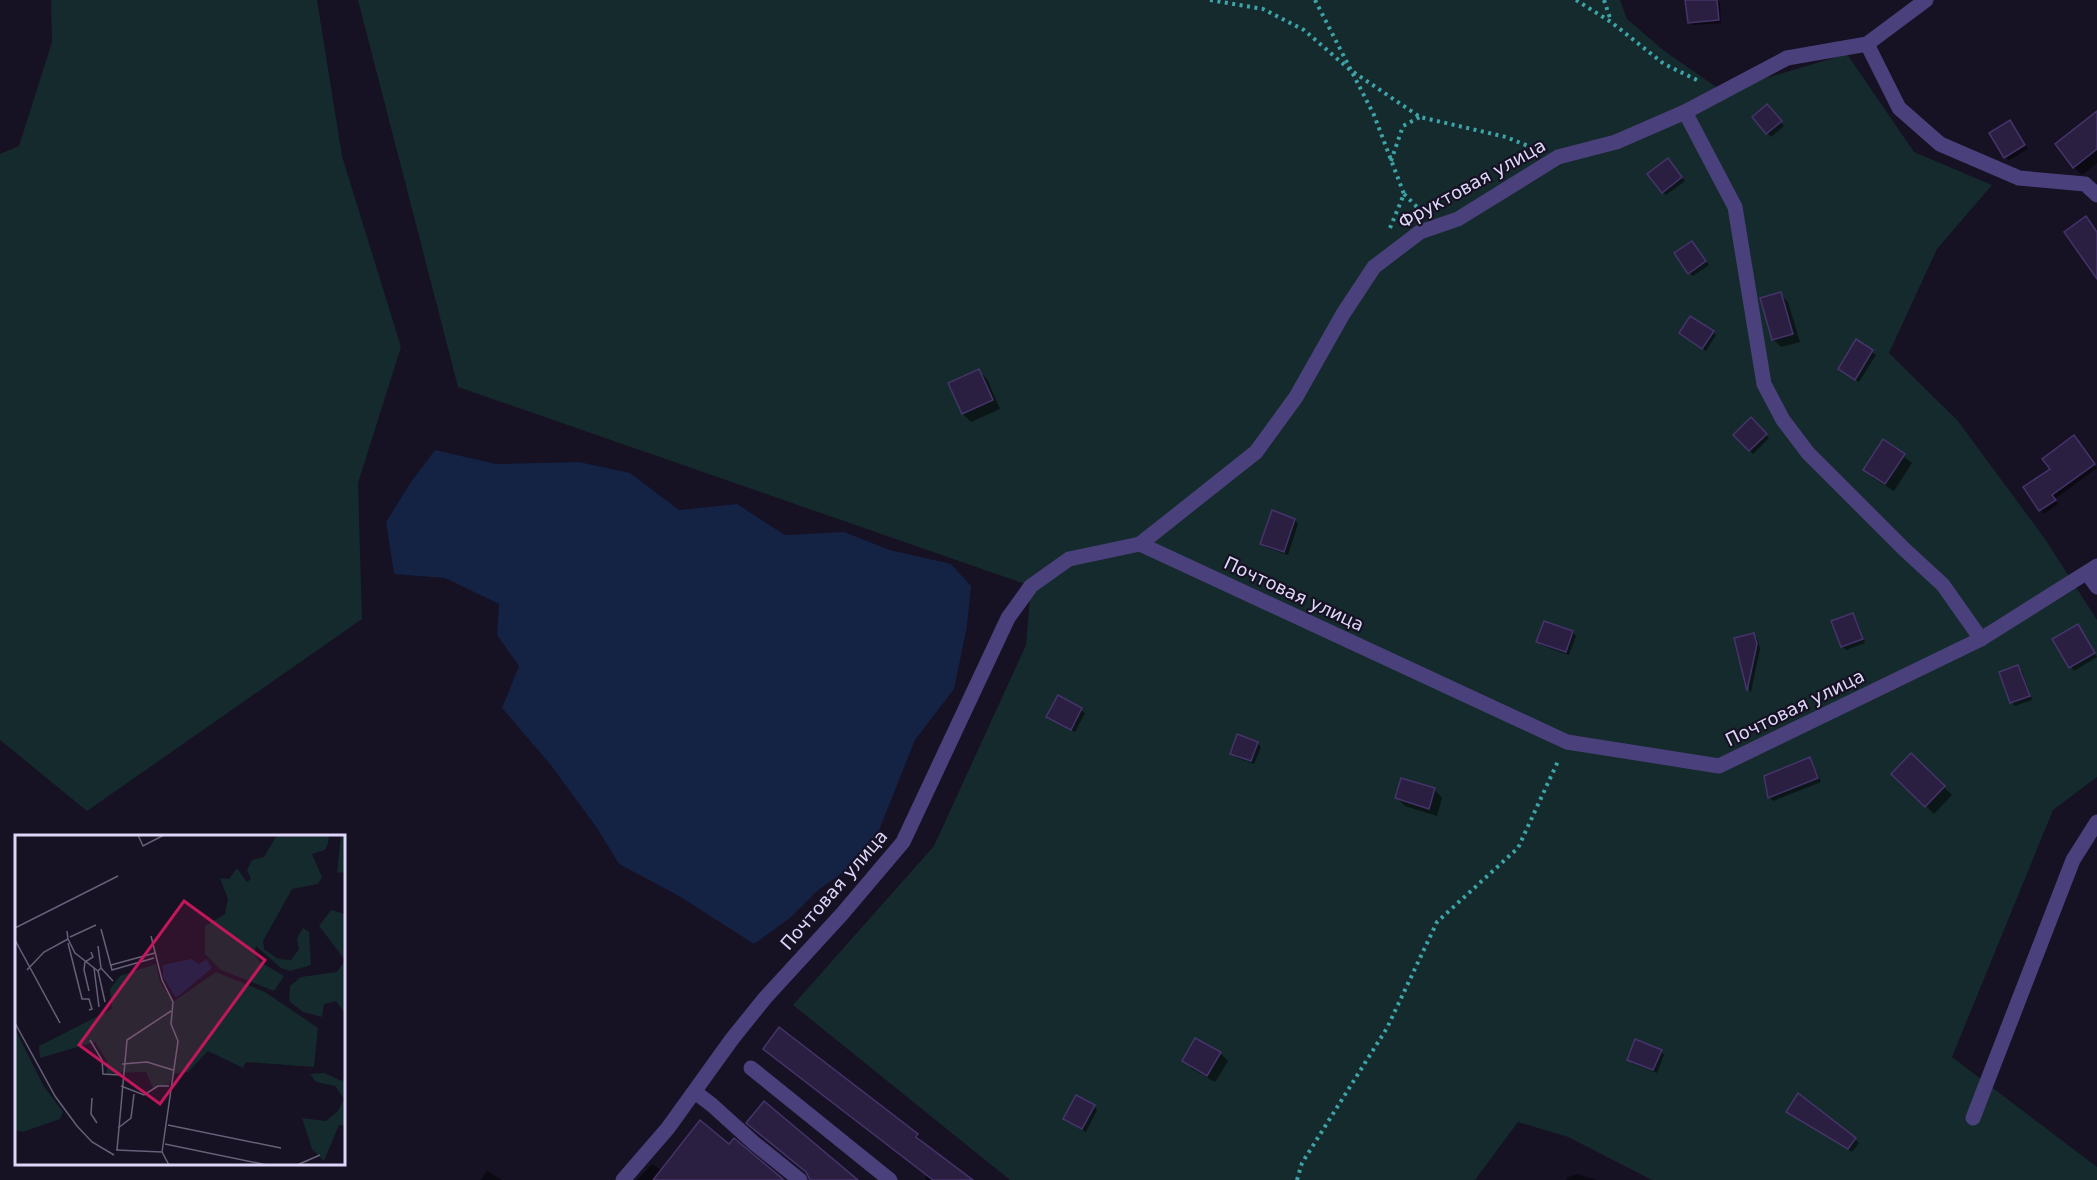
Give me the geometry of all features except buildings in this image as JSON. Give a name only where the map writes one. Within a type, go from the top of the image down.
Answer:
[{"type":"street","name":"Фруктовая улица","points":[[1140,544],[1256,452],[1296,398],[1342,314],[1374,267],[1420,232],[1458,219],[1558,158],[1616,142],[1685,112],[1787,58],[1867,44],[1926,0]]},
{"type":"street","points":[[1867,44],[1899,108],[1940,144],[2019,177],[2085,184],[2097,195]]},
{"type":"street","points":[[1685,112],[1735,207],[1764,384],[1782,420],[1808,453],[1943,585],[1981,639]]},
{"type":"street","name":"Почтовая улица","points":[[623,1180],[668,1128],[732,1039],[765,998],[842,914],[903,842],[1008,618],[1031,586],[1069,559],[1140,544],[1567,742],[1719,766],[1981,639],[2092,569]]},
{"type":"street","points":[[2092,569],[2097,588]]},
{"type":"street","points":[[1973,1118],[2073,860],[2097,822]]},
{"type":"street","points":[[751,1068],[890,1180]]},
{"type":"street","points":[[695,1092],[800,1180]]},
{"type":"path","points":[[1210,0],[1263,9],[1304,30],[1349,69],[1420,117],[1506,137],[1558,158]]},
{"type":"path","points":[[1315,0],[1374,115],[1404,194],[1387,236]]},
{"type":"path","points":[[1576,0],[1611,22],[1664,64],[1722,91]]},
{"type":"path","points":[[1604,0],[1611,22]]},
{"type":"path","points":[[1391,161],[1403,126],[1420,117]]},
{"type":"path","points":[[1297,1180],[1302,1163],[1387,1028],[1437,922],[1518,848],[1567,742]]},
{"type":"green space","points":[[51,0],[317,0],[342,156],[401,347],[358,483],[362,619],[87,811],[0,740],[0,154],[19,146],[52,42]]},
{"type":"green space","points":[[358,0],[1620,0],[1627,19],[1663,50],[1722,91],[1847,54],[1914,152],[1992,185],[1937,249],[1889,353],[1958,421],[2045,539],[2097,620],[2097,777],[2053,810],[1952,1057],[2097,1167],[2097,1180],[1652,1180],[1568,1137],[1518,1122],[1475,1180],[1010,1180],[793,1005],[934,846],[1026,645],[1031,586],[458,387]]},
{"type":"water","points":[[435,450],[496,464],[579,462],[630,473],[679,510],[737,504],[785,535],[844,532],[890,550],[951,564],[971,586],[967,626],[954,689],[915,740],[870,853],[817,891],[790,918],[754,944],[679,896],[619,864],[597,828],[550,764],[502,708],[519,666],[497,635],[499,604],[445,578],[394,574],[386,522],[411,482]]}]
